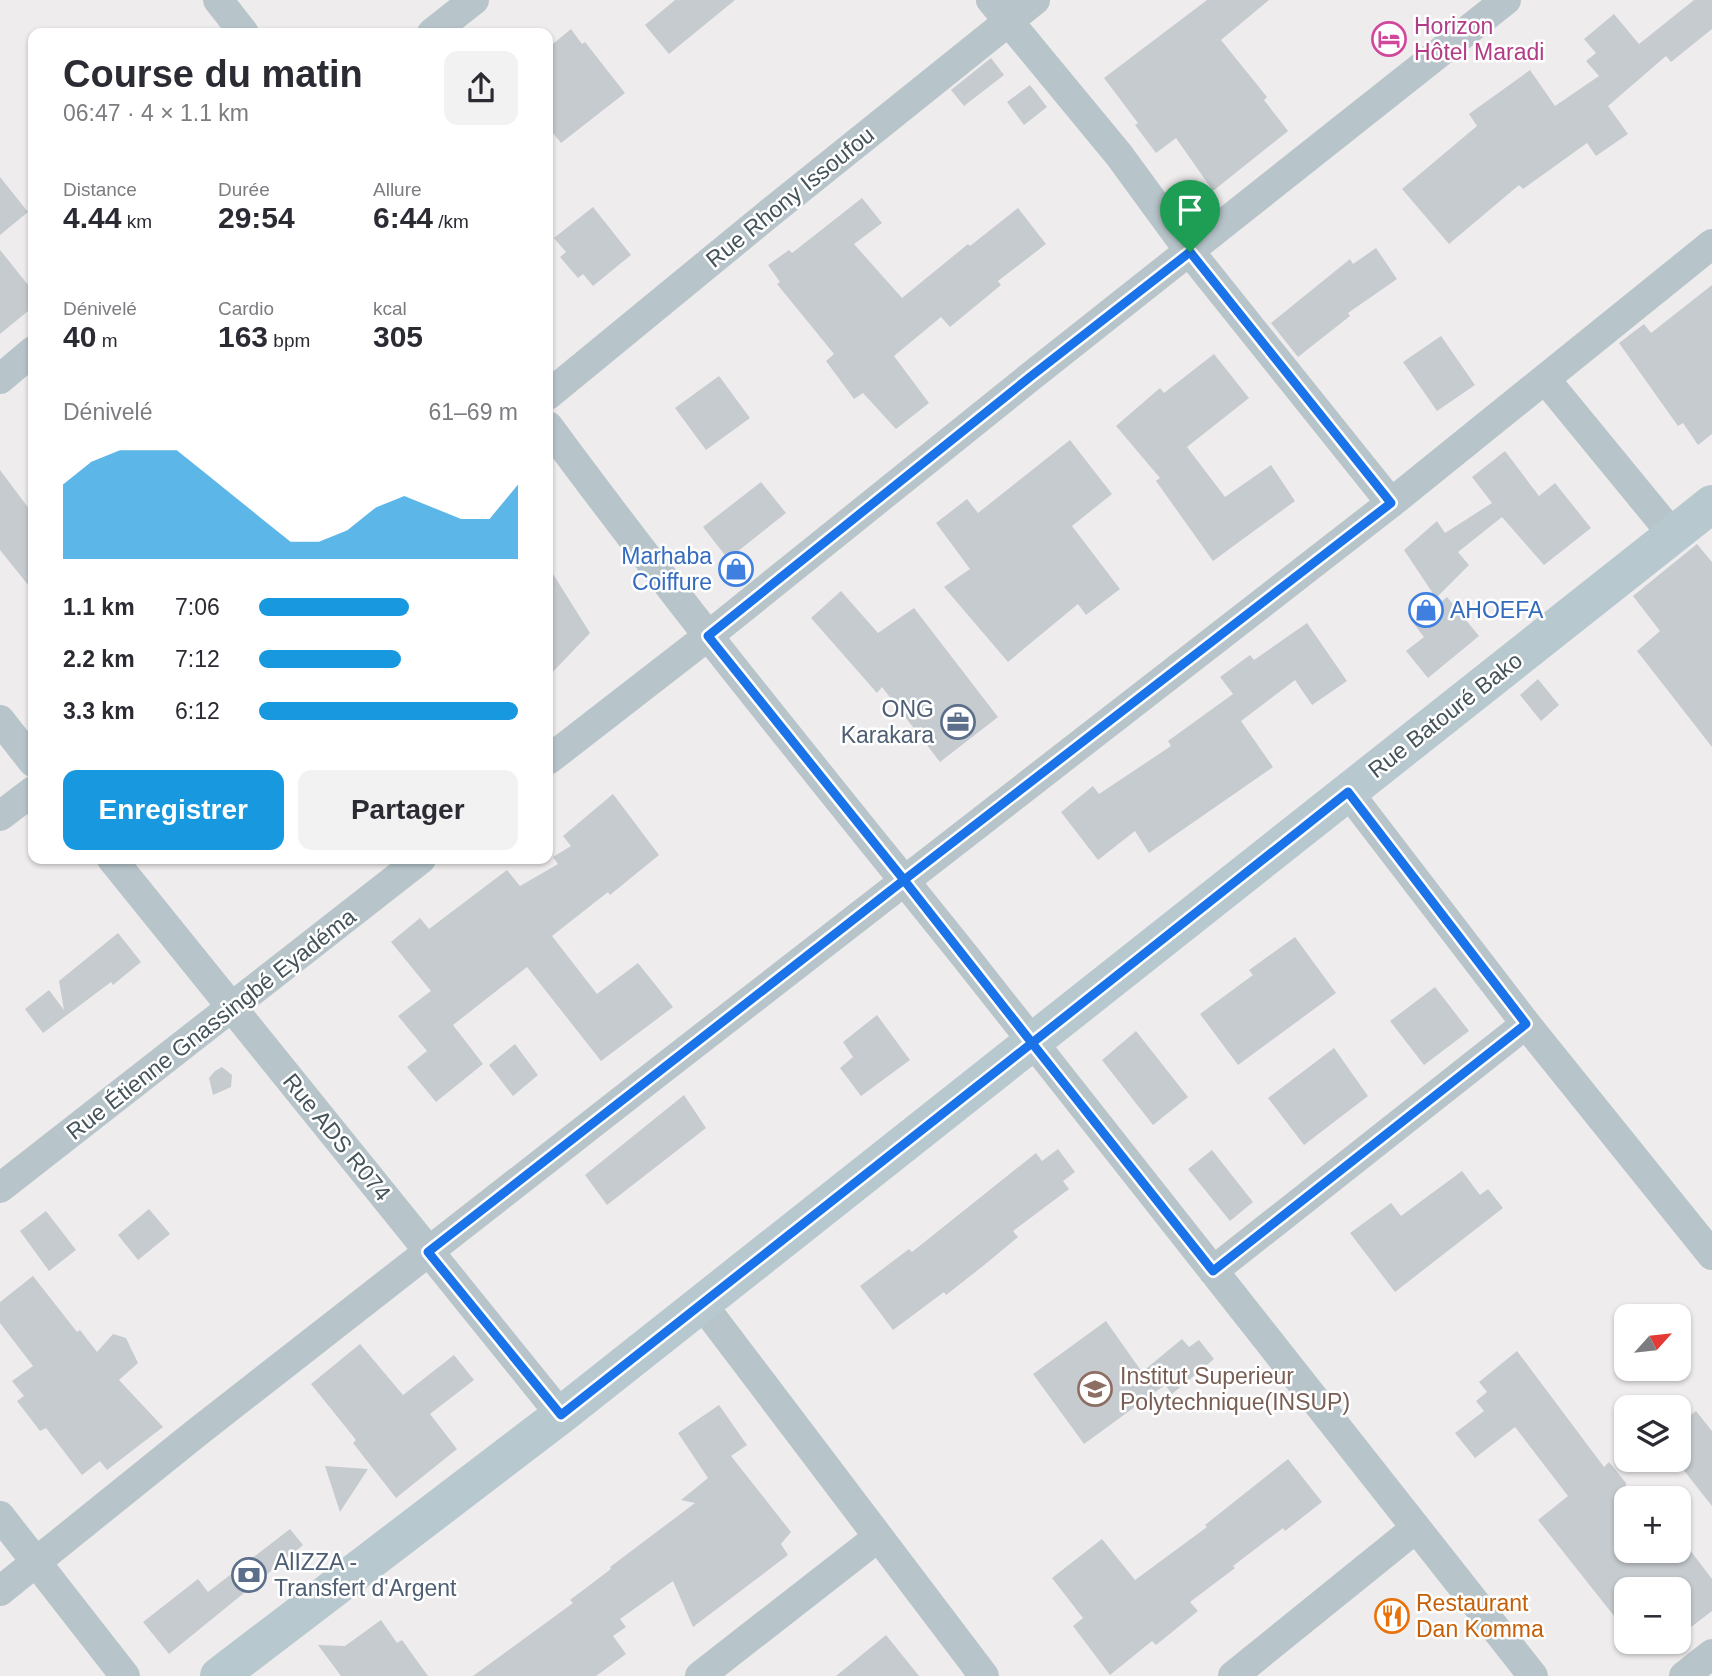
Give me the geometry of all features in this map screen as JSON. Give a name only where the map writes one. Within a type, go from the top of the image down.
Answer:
[{"type":"main road","name":"Rue Batouré Bako","points":[[219,1676],[561,1415],[1712,504]]},
{"type":"street","points":[[218,0],[240,28]]},
{"type":"street","points":[[438,28],[474,0]]},
{"type":"street","name":"Rue Rhony Issoufou","points":[[553,392],[1000,10],[1035,0]]},
{"type":"street","points":[[553,756],[708,636],[1506,0]]},
{"type":"street","points":[[1000,10],[1119,155],[1190,252],[1391,503]]},
{"type":"street","points":[[0,1591],[428,1252],[1391,503],[1712,244]]},
{"type":"street","points":[[0,379],[28,355]]},
{"type":"street","points":[[1545,379],[1673,535]]},
{"type":"street","points":[[553,433],[708,636],[1533,1676]]},
{"type":"street","points":[[0,720],[28,756]]},
{"type":"street","points":[[1348,792],[1526,1024],[1712,1255]]},
{"type":"street","points":[[0,816],[28,795]]},
{"type":"street","name":"Rue ADS R074","points":[[116,864],[561,1415]]},
{"type":"street","name":"Rue Étienne Gnassingbé Eyadéma","points":[[0,1188],[415,864]]},
{"type":"street","points":[[1213,1271],[1526,1024]]},
{"type":"street","points":[[702,1304],[984,1676]]},
{"type":"street","points":[[0,1516],[125,1676]]},
{"type":"street","points":[[1233,1676],[1416,1528]]},
{"type":"street","points":[[700,1676],[877,1538]]},
{"type":"street","points":[[1684,1676],[1712,1654]]},
{"type":"building","points":[[675,0],[735,0],[669,54],[645,25]]},
{"type":"building","points":[[1207,0],[1269,0],[1221,40],[1267,97],[1264,100],[1288,131],[1213,191],[1176,138],[1156,153],[1135,125],[1138,123],[1104,78]]},
{"type":"building","points":[[1694,0],[1712,0],[1712,29],[1671,62],[1666,56],[1608,106],[1628,134],[1596,156],[1587,143],[1523,189],[1519,185],[1449,244],[1402,189],[1477,126],[1469,114],[1530,70],[1555,106],[1599,76],[1586,61],[1596,53],[1584,39],[1614,14],[1639,44]]},
{"type":"building","points":[[571,29],[582,44],[585,42],[625,93],[561,143],[553,133],[553,44]]},
{"type":"building","points":[[991,58],[1004,75],[964,106],[951,90]]},
{"type":"building","points":[[1030,85],[1047,107],[1024,125],[1007,102]]},
{"type":"building","points":[[0,177],[28,212],[0,235]]},
{"type":"building","points":[[862,198],[882,223],[854,244],[902,298],[968,244],[970,246],[1018,208],[1046,244],[998,281],[1001,285],[950,327],[941,317],[894,356],[929,403],[896,429],[863,393],[854,399],[826,361],[834,354],[777,284],[780,282],[768,265],[789,250],[792,253]]},
{"type":"building","points":[[593,207],[631,255],[593,286],[583,274],[578,278],[560,257],[566,252],[554,238]]},
{"type":"building","points":[[1376,248],[1397,279],[1348,313],[1350,316],[1298,357],[1271,323],[1350,259],[1353,264]]},
{"type":"building","points":[[0,250],[28,285],[28,311],[0,334]]},
{"type":"building","points":[[1712,285],[1712,434],[1698,445],[1683,423],[1678,426],[1619,343],[1644,324],[1651,333]]},
{"type":"building","points":[[1441,336],[1475,385],[1437,411],[1403,362]]},
{"type":"building","points":[[1214,354],[1249,398],[1187,447],[1225,497],[1271,465],[1295,501],[1213,561],[1156,481],[1160,478],[1116,426],[1160,388],[1164,393]]},
{"type":"building","points":[[719,376],[750,418],[706,450],[675,408]]},
{"type":"building","points":[[1070,440],[1112,494],[1072,526],[1120,589],[1086,615],[1078,604],[1008,662],[944,587],[970,569],[936,523],[967,499],[978,513]]},
{"type":"building","points":[[1505,451],[1539,496],[1555,483],[1591,528],[1544,565],[1502,517],[1458,552],[1469,565],[1436,598],[1404,550],[1437,521],[1445,533],[1492,503],[1472,477]]},
{"type":"building","points":[[0,470],[28,507],[28,585],[0,550]]},
{"type":"building","points":[[761,482],[786,513],[728,559],[703,527]]},
{"type":"building","points":[[1697,544],[1712,562],[1712,747],[1637,651],[1660,631],[1633,596]]},
{"type":"building","points":[[553,574],[590,633],[553,672]]},
{"type":"building","points":[[841,591],[878,633],[914,608],[998,717],[940,762],[882,687],[877,693],[811,618]]},
{"type":"building","points":[[1447,597],[1479,636],[1428,678],[1406,651],[1424,637],[1414,624]]},
{"type":"building","points":[[1307,623],[1347,681],[1312,705],[1295,680],[1241,721],[1273,767],[1149,853],[1135,831],[1098,860],[1061,812],[1093,786],[1099,794],[1171,746],[1168,741],[1233,694],[1220,677],[1250,655],[1254,660]]},
{"type":"building","points":[[1538,679],[1559,705],[1541,721],[1520,695]]},
{"type":"building","points":[[613,794],[659,855],[610,895],[608,892],[552,936],[597,994],[638,963],[673,1007],[601,1061],[527,967],[453,1025],[483,1064],[436,1102],[407,1067],[427,1051],[398,1016],[431,991],[391,942],[420,918],[429,929],[507,870],[520,886],[558,864],[553,857],[571,846],[563,836]]},
{"type":"building","points":[[118,933],[141,962],[113,985],[111,982],[43,1033],[25,1009],[49,990],[64,1010],[59,981]]},
{"type":"building","points":[[1295,937],[1336,993],[1238,1065],[1200,1014],[1253,975],[1249,970]]},
{"type":"building","points":[[1435,987],[1469,1031],[1424,1065],[1390,1021]]},
{"type":"building","points":[[877,1015],[910,1060],[861,1096],[840,1068],[853,1057],[843,1042]]},
{"type":"building","points":[[1136,1031],[1188,1097],[1153,1125],[1102,1060]]},
{"type":"building","points":[[515,1044],[538,1075],[513,1096],[489,1065]]},
{"type":"building","points":[[1334,1048],[1368,1096],[1304,1145],[1268,1098]]},
{"type":"building","points":[[222,1067],[232,1075],[231,1087],[213,1095],[209,1078]]},
{"type":"building","points":[[684,1095],[706,1128],[607,1205],[585,1175]]},
{"type":"building","points":[[1058,1149],[1075,1172],[1063,1181],[1069,1189],[1013,1231],[1018,1237],[983,1266],[946,1295],[944,1292],[893,1330],[860,1286],[909,1249],[912,1252],[1036,1153],[1042,1161]]},
{"type":"building","points":[[1212,1150],[1253,1202],[1230,1221],[1188,1169]]},
{"type":"building","points":[[1462,1171],[1480,1195],[1488,1189],[1503,1208],[1395,1292],[1350,1233],[1391,1203],[1401,1216]]},
{"type":"building","points":[[149,1209],[170,1234],[138,1260],[118,1235]]},
{"type":"building","points":[[46,1211],[76,1250],[49,1271],[20,1231]]},
{"type":"building","points":[[33,1276],[77,1332],[80,1330],[97,1352],[113,1334],[126,1338],[138,1363],[119,1380],[163,1427],[107,1470],[100,1461],[82,1475],[46,1428],[40,1431],[17,1401],[24,1396],[12,1381],[33,1366],[0,1323],[0,1302]]},
{"type":"building","points":[[1106,1321],[1142,1372],[1182,1339],[1189,1347],[1199,1340],[1214,1359],[1172,1394],[1165,1385],[1084,1444],[1033,1374]]},
{"type":"building","points":[[360,1344],[403,1395],[454,1355],[474,1380],[430,1414],[457,1449],[396,1498],[353,1443],[356,1440],[311,1384]]},
{"type":"building","points":[[1517,1351],[1604,1467],[1609,1462],[1614,1472],[1626,1483],[1626,1486],[1614,1486],[1614,1563],[1691,1563],[1691,1551],[1712,1579],[1712,1611],[1691,1627],[1691,1577],[1614,1577],[1614,1616],[1538,1520],[1568,1496],[1515,1427],[1475,1458],[1455,1433],[1484,1411],[1476,1401],[1487,1392],[1479,1382]]},
{"type":"building","points":[[719,1405],[747,1445],[731,1456],[791,1532],[781,1544],[788,1555],[693,1627],[673,1581],[620,1619],[626,1627],[613,1636],[626,1654],[596,1676],[473,1676],[573,1603],[570,1600],[611,1569],[610,1567],[695,1503],[681,1500],[708,1478],[678,1433]]},
{"type":"building","points":[[1696,1411],[1712,1431],[1712,1506],[1685,1472],[1691,1472],[1691,1415]]},
{"type":"building","points":[[1288,1459],[1322,1502],[1233,1566],[1235,1568],[1190,1602],[1198,1611],[1156,1645],[1152,1641],[1110,1675],[1073,1626],[1083,1618],[1052,1578],[1102,1539],[1135,1580],[1207,1527],[1205,1525]]},
{"type":"building","points":[[325,1466],[368,1469],[340,1512]]},
{"type":"building","points":[[290,1529],[303,1545],[169,1654],[143,1622],[198,1579],[208,1592]]},
{"type":"building","points":[[381,1620],[397,1643],[402,1640],[428,1676],[341,1676],[318,1645],[345,1646]]},
{"type":"building","points":[[886,1635],[919,1676],[836,1676]]},
{"type":"place","name":"Horizon Hôtel Maradi","points":[[1389,39]]},
{"type":"place","name":"Marhaba Coiffure","points":[[736,569]]},
{"type":"place","name":"AHOEFA","points":[[1426,610]]},
{"type":"place","name":"ONG Karakara","points":[[958,722]]},
{"type":"place","name":"Institut Superieur Polytechnique(INSUP)","points":[[1095,1389]]},
{"type":"place","name":"AlIZZA - Transfert d'Argent","points":[[249,1575]]},
{"type":"place","name":"Restaurant Dan Komma","points":[[1392,1616]]},
{"type":"route","points":[[1190,252],[708,636],[904,880],[428,1252],[561,1415],[1032,1043],[1213,1271],[1526,1024],[1348,792],[1032,1043],[904,880],[1391,503],[1190,252]]}]
